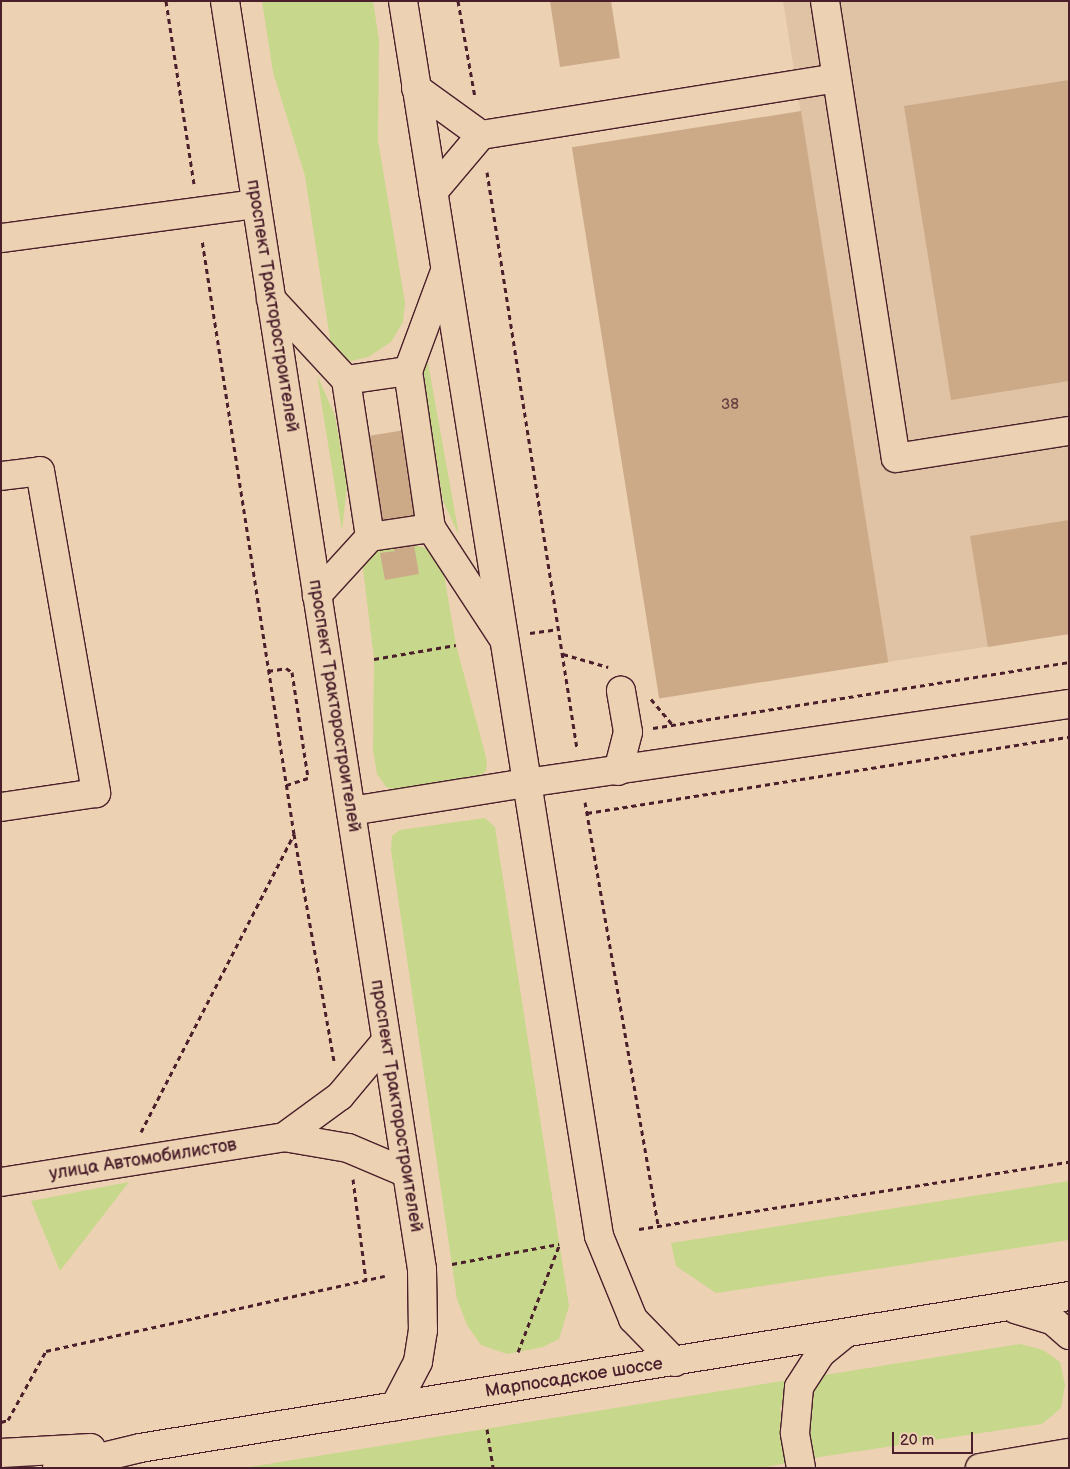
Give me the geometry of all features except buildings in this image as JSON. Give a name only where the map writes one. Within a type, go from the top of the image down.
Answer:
[{"type":"main road","name":"проспект Тракторостроителей","points":[[225,1],[422,1270],[423,1330],[418,1362],[395,1406]]},
{"type":"main road","points":[[403,1],[445,271],[516,636],[526,783],[599,1236],[633,1319],[675,1362]]},
{"type":"main road","points":[[825,1],[896,458],[1069,431]]},
{"type":"main road","points":[[433,192],[481,135],[836,78]]},
{"type":"main road","points":[[416,88],[481,135]]},
{"type":"main road","points":[[1,238],[256,204]]},
{"type":"main road","points":[[445,271],[408,371],[431,528],[516,636]]},
{"type":"main road","points":[[271,299],[346,380],[370,537]]},
{"type":"main road","points":[[346,380],[408,371]]},
{"type":"main road","points":[[1,476],[40,471],[96,793],[1,807]]},
{"type":"main road","points":[[317,595],[370,537],[431,528]]},
{"type":"main road","points":[[618,771],[628,732],[621,691]]},
{"type":"main road","points":[[351,811],[526,783],[1069,704]]},
{"type":"main road","name":"улица Автомобилистов","points":[[284,1137],[340,1096],[386,1041]]},
{"type":"main road","name":"улица Автомобилистов","points":[[1,1182],[125,1164],[284,1137],[348,1148],[407,1173]]},
{"type":"main road","name":"Марпосадское шоссе","points":[[57,1468],[140,1448],[843,1335],[1069,1296]]},
{"type":"main road","name":"Марпосадское шоссе","points":[[1008,1308],[1052,1320],[1069,1335]]},
{"type":"main road","points":[[801,1468],[795,1433],[799,1387],[821,1353],[843,1335]]},
{"type":"main road","points":[[1015,1462],[1069,1435]]},
{"type":"main road","name":"Марпосадское шоссе","points":[[1,1453],[140,1448]]},
{"type":"main road","points":[[980,1468],[1015,1462],[1052,1460]]},
{"type":"path","points":[[166,1],[195,195]]},
{"type":"path","points":[[458,1],[476,104]]},
{"type":"path","points":[[485,162],[578,755]]},
{"type":"path","points":[[200,228],[286,785],[335,1066]]},
{"type":"path","points":[[516,636],[559,629]]},
{"type":"path","points":[[374,659],[456,646]]},
{"type":"path","points":[[628,732],[1069,662]]},
{"type":"path","points":[[268,671],[286,668],[292,672],[298,671]]},
{"type":"path","points":[[286,785],[308,778],[292,672]]},
{"type":"path","points":[[587,814],[1069,737]]},
{"type":"path","points":[[584,792],[658,1225]]},
{"type":"path","points":[[125,1164],[294,834]]},
{"type":"path","points":[[638,1229],[1069,1162]]},
{"type":"path","points":[[352,1172],[366,1280]]},
{"type":"path","points":[[452,1264],[560,1243],[518,1352]]},
{"type":"path","points":[[1,1422],[8,1420],[46,1351],[385,1276]]},
{"type":"path","points":[[487,1429],[493,1468]]},
{"type":"shaded area","points":[[783,1],[1069,1],[1069,634],[888,662]]},
{"type":"green space","points":[[262,1],[373,1],[379,40],[378,140],[405,303],[403,322],[391,342],[368,357],[351,361],[338,356],[331,345],[305,176],[273,72]]},
{"type":"green space","points":[[424,341],[459,535],[443,501],[423,387]]},
{"type":"green space","points":[[317,375],[335,416],[347,485],[342,531]]},
{"type":"green space","points":[[419,546],[434,551],[442,563],[456,645],[487,761],[486,771],[477,778],[398,790],[386,787],[377,774],[373,750],[374,659],[362,561],[372,547]]},
{"type":"green space","points":[[485,818],[495,827],[569,1306],[559,1339],[543,1347],[507,1354],[481,1345],[467,1325],[457,1299],[391,850],[392,836],[400,830]]},
{"type":"green space","points":[[1069,1181],[1069,1240],[716,1293],[676,1266],[671,1243]]},
{"type":"green space","points":[[129,1182],[60,1271],[31,1201]]},
{"type":"green space","points":[[1020,1344],[1043,1350],[1060,1362],[1065,1385],[1061,1408],[1042,1424],[813,1458],[805,1407],[824,1375]]},
{"type":"green space","points":[[789,1380],[780,1409],[788,1463],[760,1468],[243,1468]]}]
